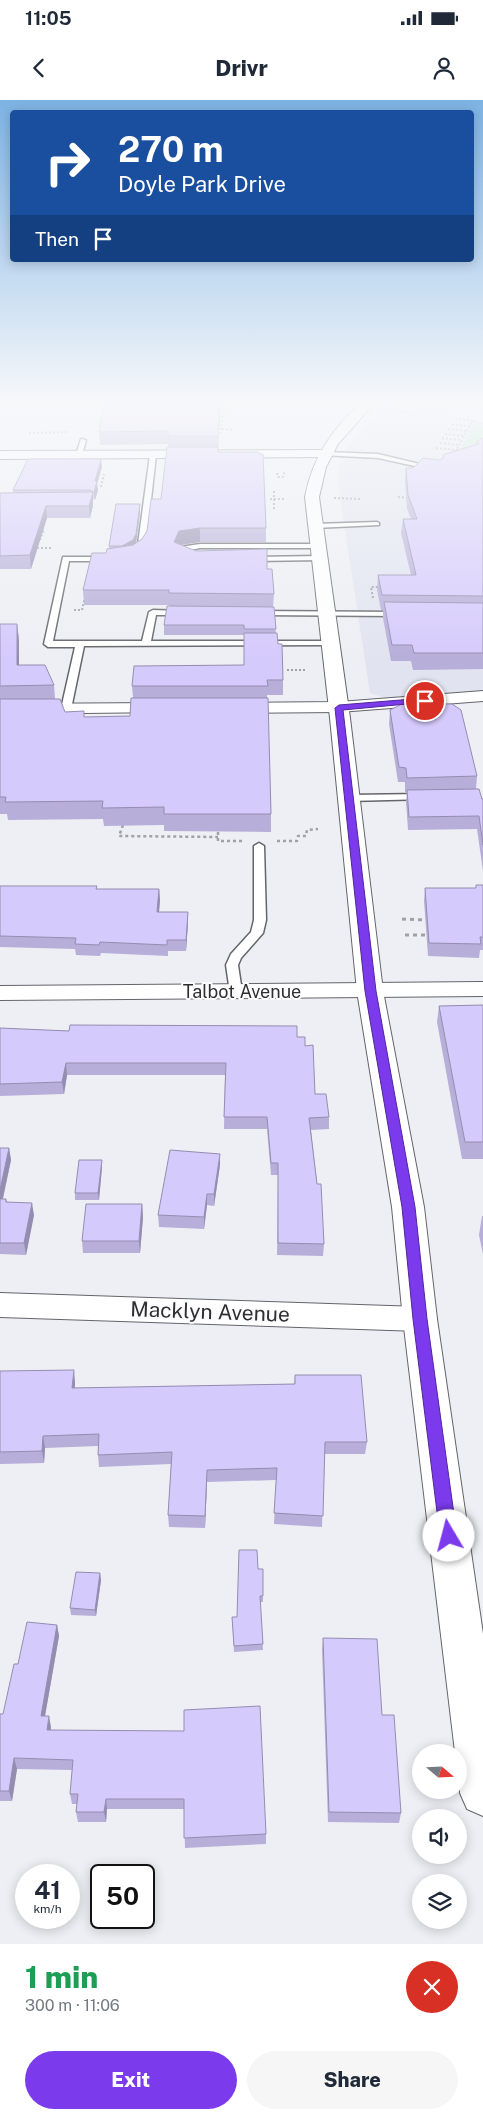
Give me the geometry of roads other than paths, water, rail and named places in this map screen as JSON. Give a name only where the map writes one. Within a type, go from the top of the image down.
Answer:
[{"type":"main road","points":[[313,487],[312,497],[315,526],[339,708],[370,991],[408,1207],[420,1319],[483,1793]]},
{"type":"street","points":[[217,708],[339,708],[482,699]]},
{"type":"street","points":[[0,709],[178,708]]},
{"type":"street","name":"Talbot Avenue","points":[[0,992],[483,989]]},
{"type":"street","name":"Macklyn Avenue","points":[[0,1305],[420,1319]]},
{"type":"lane","points":[[131,558],[139,553],[142,544],[148,487]]},
{"type":"lane","points":[[315,526],[377,524]]},
{"type":"lane","points":[[191,561],[180,556],[183,549],[200,546],[246,544],[318,552]]},
{"type":"lane","points":[[246,544],[244,559],[318,552]]},
{"type":"lane","points":[[114,559],[66,559],[48,644],[330,643]]},
{"type":"lane","points":[[146,644],[153,612],[193,613]]},
{"type":"lane","points":[[252,613],[404,614]]},
{"type":"lane","points":[[66,708],[80,644]]},
{"type":"lane","points":[[349,798],[437,797]]},
{"type":"lane","points":[[236,992],[232,966],[235,957],[257,933],[260,920],[259,846]]}]
